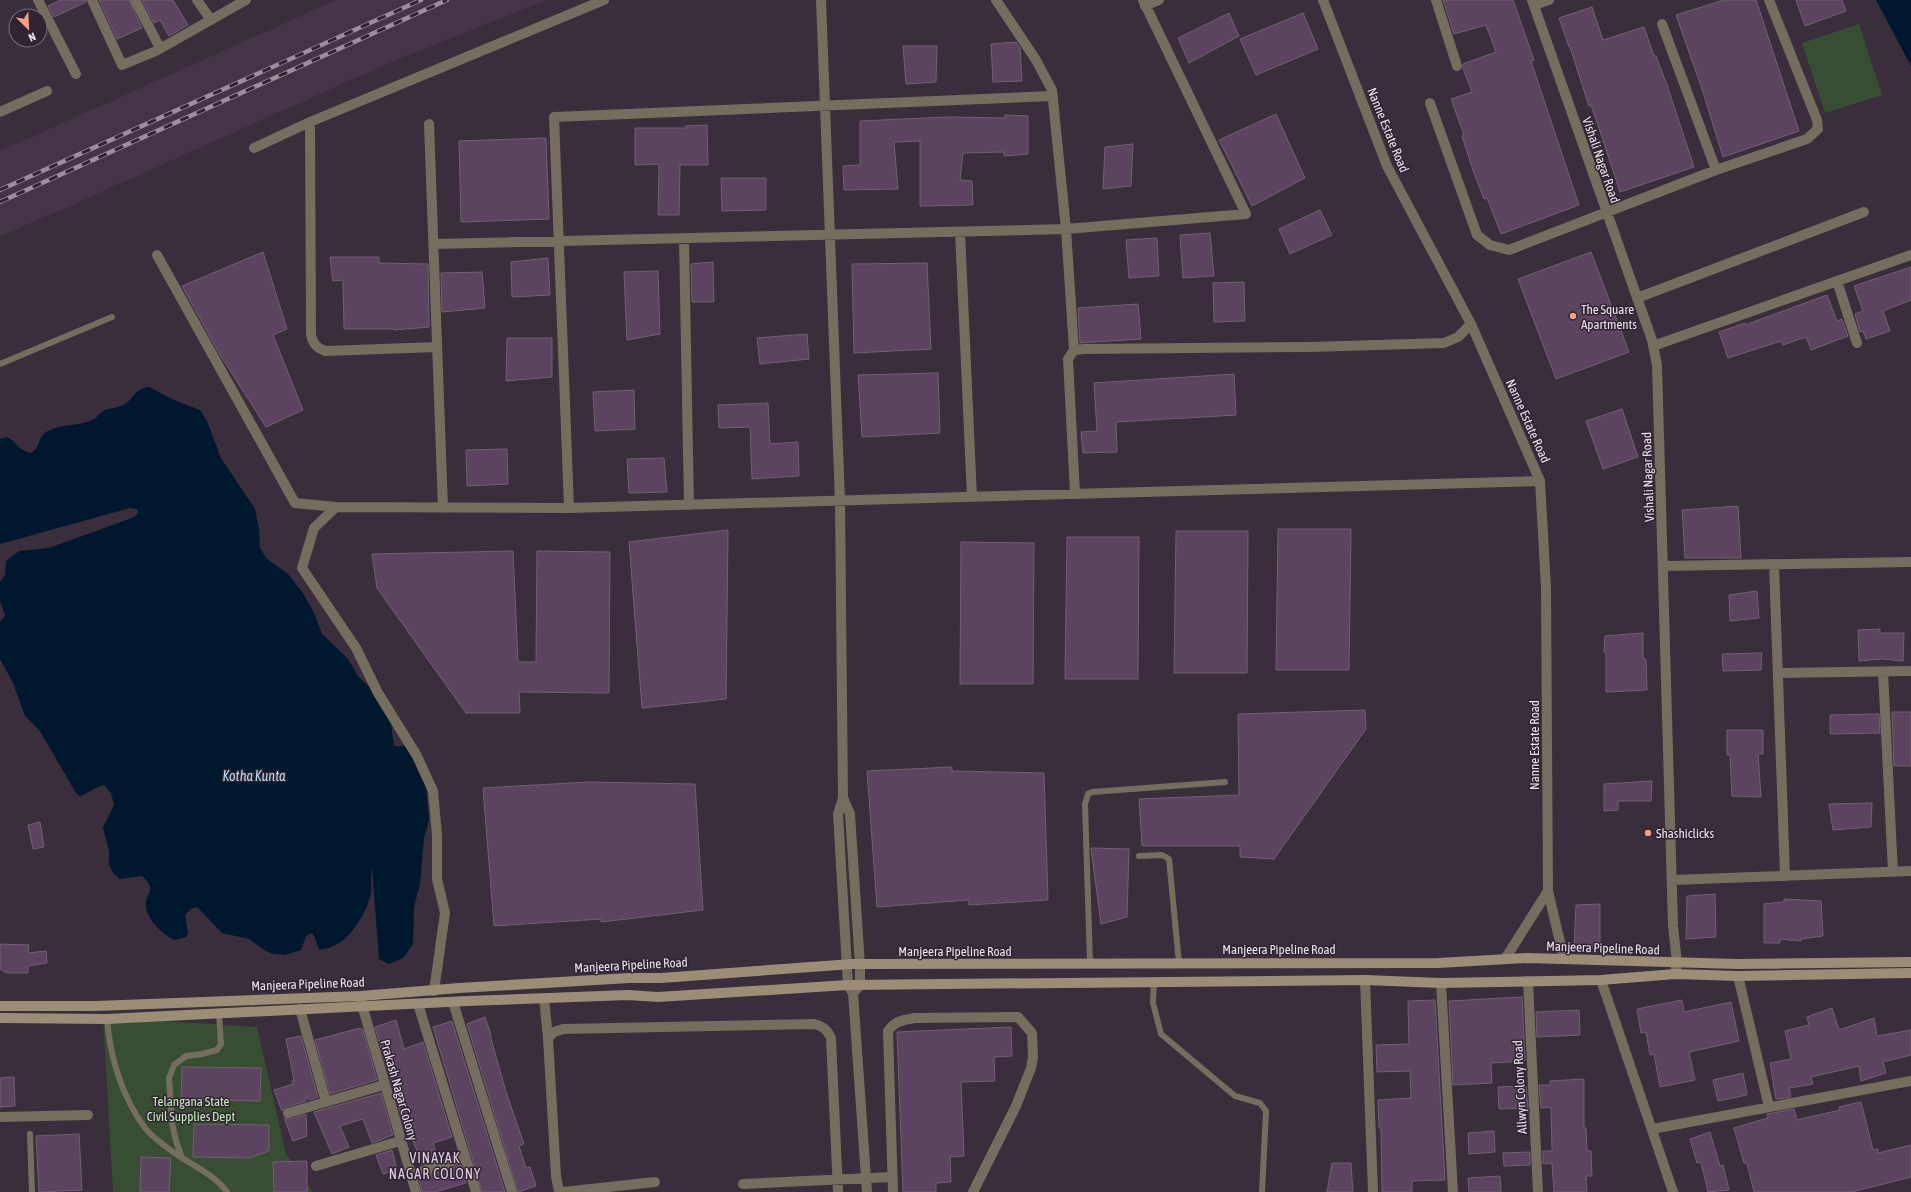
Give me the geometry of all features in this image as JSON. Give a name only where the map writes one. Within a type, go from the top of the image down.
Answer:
[{"type":"main road","name":"Manjeera Pipeline Road","points":[[0,1006],[95,1006],[359,996],[629,978],[661,978],[860,964],[1270,962],[1438,963],[1504,959],[1564,959],[1738,964],[1911,962]]},
{"type":"main road","points":[[1270,962],[1270,981]]},
{"type":"main road","name":"Manjeera Pipeline Road","points":[[0,1018],[107,1019],[544,998],[628,995],[658,997],[854,988],[1154,982],[1365,980],[1441,983],[1601,980],[1675,974],[1738,976],[1911,973]]},
{"type":"main road","points":[[628,995],[629,978]]},
{"type":"street","points":[[38,0],[76,74]]},
{"type":"street","points":[[92,0],[122,65],[160,48],[246,0]]},
{"type":"street","points":[[135,0],[160,48]]},
{"type":"street","points":[[197,0],[211,20]]},
{"type":"street","points":[[254,148],[310,122],[604,0]]},
{"type":"street","points":[[821,0],[840,500],[843,798],[838,814],[848,965],[854,988],[867,1192]]},
{"type":"street","points":[[996,0],[1036,60],[1054,96],[1066,229],[1074,350],[1068,359],[1075,494]]},
{"type":"street","points":[[435,244],[830,236],[1066,229],[1246,214],[1144,3],[1159,0]]},
{"type":"street","name":"Nanne Estate Road","points":[[1322,0],[1387,166],[1471,324],[1540,481],[1546,587],[1548,891],[1564,959]]},
{"type":"street","points":[[1436,0],[1457,66]]},
{"type":"street","points":[[1533,3],[1550,0]]},
{"type":"street","points":[[1430,103],[1478,235],[1490,245],[1509,250],[1605,211],[1716,170],[1808,139],[1818,129],[1817,120],[1769,0]]},
{"type":"street","name":"Vishali Nagar Road","points":[[1533,3],[1605,211],[1637,298],[1653,346],[1657,365],[1673,880],[1673,926],[1677,963],[1675,974]]},
{"type":"street","points":[[1662,24],[1716,170]]},
{"type":"street","points":[[0,112],[48,91]]},
{"type":"street","points":[[569,508],[554,117],[1054,96]]},
{"type":"street","points":[[310,122],[312,342],[318,348],[325,351],[437,346]]},
{"type":"street","points":[[429,124],[435,244],[443,508]]},
{"type":"street","points":[[1637,298],[1864,212]]},
{"type":"street","points":[[960,232],[972,497]]},
{"type":"street","points":[[684,239],[689,505]]},
{"type":"street","points":[[157,255],[295,503],[336,507],[569,508],[1540,481]]},
{"type":"street","points":[[1653,346],[1911,255]]},
{"type":"street","points":[[1837,281],[1857,343]]},
{"type":"street","points":[[1074,350],[1310,347],[1444,343],[1458,337],[1471,324]]},
{"type":"street","points":[[336,507],[314,528],[302,568],[356,648],[378,693],[417,756],[433,791],[437,879],[445,913],[434,991]]},
{"type":"street","points":[[1664,566],[1911,562]]},
{"type":"street","points":[[1774,564],[1785,876]]},
{"type":"street","points":[[1779,673],[1911,671]]},
{"type":"street","points":[[1883,672],[1893,872]]},
{"type":"street","points":[[843,798],[850,814],[860,964],[854,988]]},
{"type":"street","points":[[1673,880],[1911,871]]},
{"type":"street","points":[[1504,959],[1548,891]]},
{"type":"street","points":[[1738,976],[1769,1107]]},
{"type":"street","points":[[1365,980],[1373,1192]]},
{"type":"street","points":[[1601,980],[1673,1192]]},
{"type":"street","name":"Allwyn Colony Road","points":[[1528,981],[1538,1192]]},
{"type":"street","points":[[1441,983],[1453,1192]]},
{"type":"street","name":"Prakash Nagar Colony","points":[[359,996],[416,1192]]},
{"type":"street","points":[[544,998],[548,1038],[556,1176],[559,1192]]},
{"type":"street","points":[[453,1002],[512,1192]]},
{"type":"street","points":[[418,1004],[476,1192]]},
{"type":"street","points":[[300,1009],[326,1102]]},
{"type":"street","points":[[893,1192],[888,1031],[898,1021],[915,1018],[1018,1017],[1032,1033],[1033,1057],[1031,1068],[1016,1106],[972,1192]]},
{"type":"street","points":[[548,1038],[554,1032],[563,1029],[814,1024],[822,1026],[831,1038],[838,1192]]},
{"type":"street","points":[[1652,1129],[1911,1081]]},
{"type":"street","points":[[288,1113],[384,1085]]},
{"type":"street","points":[[0,1117],[88,1115]]},
{"type":"street","points":[[316,1166],[400,1141]]},
{"type":"street","points":[[411,1175],[465,1157]]},
{"type":"street","points":[[744,1184],[892,1177]]},
{"type":"street","points":[[563,1192],[654,1182]]},
{"type":"lane","points":[[0,364],[112,317]]},
{"type":"lane","points":[[1090,963],[1085,808],[1088,794],[1092,792],[1225,782]]},
{"type":"lane","points":[[1139,856],[1162,855],[1169,860],[1179,963]]},
{"type":"lane","points":[[1154,982],[1153,1003],[1161,1034],[1235,1096],[1260,1103],[1266,1111],[1262,1192]]},
{"type":"lane","points":[[182,1158],[172,1123],[169,1078],[174,1065],[186,1056],[217,1050],[221,1044],[220,1014]]},
{"type":"lane","points":[[107,1019],[112,1055],[129,1102],[146,1129],[182,1158],[194,1164],[221,1184],[227,1192]]},
{"type":"lane","points":[[30,1134],[32,1192]]},
{"type":"shaded area","points":[[336,0],[547,0],[389,63],[0,236],[0,151]]},
{"type":"green space","points":[[1859,24],[1882,95],[1825,113],[1802,43]]},
{"type":"green space","name":"Telangana State Civil Supplies Dept","points":[[103,1017],[257,1027],[286,1154],[313,1192],[113,1192]]},
{"type":"water","points":[[1876,0],[1911,0],[1911,66]]},
{"type":"water","name":"Kotha Kunta","points":[[149,387],[174,400],[200,410],[207,421],[221,458],[255,509],[259,529],[260,547],[266,558],[288,574],[303,593],[315,615],[322,634],[348,659],[358,676],[375,693],[391,724],[394,746],[404,746],[411,751],[426,786],[429,820],[424,838],[420,883],[414,907],[413,944],[403,958],[389,964],[379,959],[372,868],[371,893],[365,911],[352,930],[337,945],[319,949],[312,933],[306,936],[301,950],[285,955],[273,954],[264,950],[249,939],[222,933],[197,907],[191,909],[185,915],[188,933],[186,937],[174,940],[161,931],[147,912],[146,902],[150,892],[150,885],[147,881],[142,876],[120,879],[114,874],[109,865],[109,851],[103,828],[114,805],[111,793],[104,785],[80,796],[76,793],[40,731],[25,716],[13,683],[0,659],[0,622],[5,616],[0,601],[0,582],[5,575],[6,561],[19,551],[49,548],[132,518],[137,515],[138,511],[130,508],[0,544],[0,439],[7,437],[27,452],[31,453],[36,449],[43,434],[46,432],[58,427],[82,423],[94,419],[105,410],[127,403],[137,392]]},
{"type":"building","points":[[61,0],[86,0],[86,2],[54,17],[48,6]]},
{"type":"building","points":[[99,0],[129,0],[142,28],[117,39]]},
{"type":"building","points":[[142,0],[173,0],[188,25],[169,36],[160,20],[154,23]]},
{"type":"building","points":[[1443,0],[1513,0],[1534,60],[1531,61],[1579,205],[1501,234],[1487,198],[1484,199],[1474,173],[1462,136],[1464,135],[1451,99],[1472,92],[1463,68],[1463,64],[1496,52],[1486,25],[1454,34]]},
{"type":"building","points":[[1724,0],[1756,0],[1799,131],[1723,157],[1703,92],[1676,15]]},
{"type":"building","points":[[1796,0],[1842,0],[1846,11],[1805,26]]},
{"type":"building","points":[[1592,7],[1603,40],[1644,27],[1654,56],[1656,56],[1667,85],[1694,167],[1620,192],[1591,105],[1589,106],[1559,18]]},
{"type":"building","points":[[1229,13],[1239,36],[1189,63],[1178,38]]},
{"type":"building","points":[[1303,13],[1318,49],[1256,75],[1240,39]]},
{"type":"building","points":[[1016,42],[1020,48],[1022,81],[993,82],[991,44]]},
{"type":"building","points":[[903,46],[937,46],[936,82],[906,84]]},
{"type":"building","points":[[1276,114],[1305,178],[1252,206],[1219,140]]},
{"type":"building","points":[[1005,115],[1028,116],[1028,154],[1004,156],[1004,152],[963,153],[960,180],[972,181],[973,205],[920,206],[920,141],[894,142],[898,189],[844,190],[843,166],[860,165],[860,121],[948,117],[1005,118]]},
{"type":"building","points":[[707,125],[708,165],[680,165],[679,215],[658,215],[659,164],[635,165],[635,128],[686,128],[686,126]]},
{"type":"building","points":[[546,138],[549,219],[461,222],[459,141]]},
{"type":"building","points":[[1133,144],[1131,186],[1103,189],[1105,147]]},
{"type":"building","points":[[721,178],[766,178],[766,210],[722,211]]},
{"type":"building","points":[[1320,210],[1332,235],[1290,254],[1279,229]]},
{"type":"building","points":[[1210,233],[1214,276],[1183,278],[1180,235]]},
{"type":"building","points":[[1157,238],[1159,276],[1129,278],[1126,240]]},
{"type":"building","points":[[263,252],[287,329],[273,335],[303,410],[266,427],[220,355],[182,286]]},
{"type":"building","name":"The Square Apartments","points":[[1591,252],[1629,352],[1556,379],[1518,279]]},
{"type":"building","points":[[330,257],[379,257],[379,263],[428,264],[429,327],[394,330],[344,329],[343,280],[333,281]]},
{"type":"building","points":[[548,258],[550,295],[512,297],[511,262]]},
{"type":"building","points":[[713,262],[714,302],[692,302],[691,264]]},
{"type":"building","points":[[927,263],[931,349],[854,353],[852,264]]},
{"type":"building","points":[[1911,267],[1911,300],[1883,311],[1890,331],[1866,339],[1863,331],[1860,332],[1855,314],[1863,311],[1854,286]]},
{"type":"building","points":[[658,271],[660,334],[627,340],[624,272]]},
{"type":"building","points":[[482,272],[485,308],[442,312],[441,273]]},
{"type":"building","points":[[1244,282],[1245,321],[1214,322],[1213,283]]},
{"type":"building","points":[[1827,295],[1837,321],[1842,319],[1848,336],[1811,350],[1806,337],[1783,345],[1781,341],[1728,358],[1719,332],[1745,323],[1745,325]]},
{"type":"building","points":[[1138,304],[1141,339],[1080,343],[1078,308]]},
{"type":"building","points":[[807,334],[809,359],[760,364],[757,338]]},
{"type":"building","points":[[507,338],[552,338],[552,377],[506,381]]},
{"type":"building","points":[[938,373],[940,433],[862,437],[858,375]]},
{"type":"building","points":[[1234,374],[1236,415],[1116,422],[1117,452],[1083,453],[1081,432],[1097,431],[1094,383]]},
{"type":"building","points":[[634,390],[635,429],[595,431],[593,392]]},
{"type":"building","points":[[768,403],[770,444],[798,442],[799,476],[752,479],[750,427],[719,428],[718,405]]},
{"type":"building","points":[[1622,409],[1638,457],[1603,469],[1586,421]]},
{"type":"building","points":[[507,449],[508,484],[467,486],[466,450]]},
{"type":"building","points":[[664,458],[667,492],[629,493],[627,459]]},
{"type":"building","points":[[1738,506],[1741,558],[1685,558],[1682,510]]},
{"type":"building","points":[[1278,529],[1351,529],[1349,670],[1276,670]]},
{"type":"building","points":[[728,530],[726,699],[642,708],[629,542]]},
{"type":"building","points":[[1176,531],[1248,531],[1247,673],[1174,673]]},
{"type":"building","points":[[1067,537],[1139,537],[1138,679],[1065,679]]},
{"type":"building","points":[[961,542],[1034,543],[1033,684],[960,684]]},
{"type":"building","points":[[513,551],[518,662],[536,662],[537,551],[610,552],[609,693],[519,692],[520,713],[466,713],[377,588],[372,554]]},
{"type":"building","points":[[1757,591],[1759,618],[1730,621],[1729,595]]},
{"type":"building","points":[[1880,629],[1880,633],[1904,633],[1903,661],[1882,659],[1859,661],[1858,630]]},
{"type":"building","points":[[1643,633],[1643,659],[1646,659],[1647,690],[1606,692],[1606,652],[1604,652],[1605,636]]},
{"type":"building","points":[[1762,653],[1761,670],[1723,671],[1722,654]]},
{"type":"building","points":[[1365,710],[1366,729],[1274,859],[1240,857],[1240,846],[1142,846],[1139,799],[1239,795],[1238,714]]},
{"type":"building","points":[[1892,712],[1911,712],[1911,766],[1894,766]]},
{"type":"building","points":[[1879,714],[1880,733],[1830,734],[1830,715]]},
{"type":"building","points":[[1727,730],[1763,730],[1763,754],[1758,754],[1761,797],[1732,796],[1730,755],[1727,755]]},
{"type":"building","points":[[952,767],[952,771],[1044,773],[1048,900],[969,905],[969,900],[877,907],[867,771]]},
{"type":"building","points":[[1652,781],[1651,801],[1618,801],[1618,810],[1604,811],[1604,784]]},
{"type":"building","points":[[588,782],[695,784],[703,910],[601,922],[601,919],[494,926],[483,788]]},
{"type":"building","points":[[1872,803],[1871,827],[1833,830],[1829,804]]},
{"type":"building","points":[[40,822],[44,847],[33,849],[28,825]]},
{"type":"building","points":[[1091,848],[1129,849],[1127,917],[1101,924]]},
{"type":"building","points":[[1715,894],[1716,937],[1686,939],[1687,896]]},
{"type":"building","points":[[1784,899],[1821,901],[1823,936],[1801,939],[1801,941],[1780,939],[1780,943],[1764,943],[1764,904],[1784,902]]},
{"type":"building","points":[[1600,904],[1600,948],[1574,947],[1576,905]]},
{"type":"building","points":[[0,944],[29,945],[28,953],[46,951],[47,963],[28,966],[28,973],[7,973],[0,969]]},
{"type":"building","points":[[1522,997],[1525,1061],[1491,1063],[1492,1083],[1453,1085],[1449,1001]]},
{"type":"building","points":[[1435,1000],[1445,1180],[1412,1181],[1412,1192],[1382,1192],[1381,1128],[1379,1128],[1378,1100],[1411,1098],[1410,1071],[1377,1072],[1376,1045],[1409,1044],[1408,1001]]},
{"type":"building","points":[[1682,1000],[1684,1012],[1731,1002],[1739,1041],[1689,1052],[1695,1080],[1660,1087],[1654,1054],[1650,1055],[1646,1032],[1641,1033],[1637,1009]]},
{"type":"building","points":[[1832,1008],[1839,1030],[1874,1018],[1877,1036],[1911,1030],[1911,1055],[1883,1062],[1886,1073],[1861,1081],[1859,1066],[1811,1077],[1813,1084],[1789,1088],[1791,1097],[1776,1099],[1770,1063],[1791,1059],[1785,1031],[1809,1025],[1807,1017]]},
{"type":"building","points":[[1579,1010],[1580,1035],[1537,1037],[1536,1012]]},
{"type":"building","points":[[485,1017],[506,1092],[524,1144],[519,1146],[526,1168],[530,1167],[536,1186],[518,1192],[467,1024]]},
{"type":"building","points":[[396,1020],[404,1049],[423,1042],[452,1137],[433,1143],[438,1159],[422,1165],[409,1129],[405,1130],[375,1027]]},
{"type":"building","points":[[452,1021],[505,1192],[482,1192],[433,1027]]},
{"type":"building","points":[[1011,1027],[1012,1056],[994,1057],[995,1081],[961,1082],[964,1156],[950,1157],[951,1182],[936,1183],[936,1192],[903,1192],[897,1032]]},
{"type":"building","points":[[360,1028],[363,1030],[377,1080],[330,1094],[315,1040]]},
{"type":"building","points":[[301,1036],[318,1097],[309,1100],[306,1095],[306,1101],[286,1107],[282,1111],[274,1090],[293,1084],[292,1081],[294,1080],[286,1039]]},
{"type":"building","points":[[182,1067],[261,1068],[260,1101],[181,1099]]},
{"type":"building","points":[[1743,1073],[1747,1095],[1718,1101],[1713,1080]]},
{"type":"building","points":[[14,1077],[15,1106],[0,1107],[0,1078]]},
{"type":"building","points":[[1584,1079],[1584,1128],[1586,1128],[1587,1151],[1591,1151],[1592,1176],[1586,1176],[1587,1192],[1554,1192],[1552,1163],[1543,1164],[1543,1151],[1552,1151],[1551,1107],[1541,1108],[1539,1085],[1550,1085],[1550,1081]]},
{"type":"building","points":[[1526,1086],[1528,1108],[1499,1109],[1498,1087]]},
{"type":"building","points":[[381,1093],[393,1135],[372,1143],[363,1119],[340,1126],[349,1147],[332,1154],[314,1112]]},
{"type":"building","points":[[1861,1102],[1873,1150],[1878,1149],[1878,1153],[1911,1145],[1911,1177],[1852,1192],[1754,1192],[1747,1163],[1744,1163],[1734,1128],[1768,1118],[1767,1114],[1794,1109],[1797,1120],[1840,1110],[1839,1107]]},
{"type":"building","points":[[306,1114],[307,1136],[293,1141],[284,1118],[290,1119]]},
{"type":"building","points":[[194,1124],[269,1125],[269,1151],[249,1158],[193,1157]]},
{"type":"building","points":[[1494,1131],[1495,1152],[1469,1154],[1468,1133]]},
{"type":"building","points":[[1710,1132],[1720,1166],[1723,1165],[1729,1190],[1708,1192],[1701,1162],[1697,1163],[1690,1139]]},
{"type":"building","points":[[79,1134],[82,1190],[39,1192],[36,1136]]},
{"type":"building","points":[[392,1150],[397,1170],[383,1174],[376,1155]]},
{"type":"building","points":[[1530,1152],[1530,1165],[1504,1166],[1503,1153]]},
{"type":"building","points":[[141,1157],[171,1158],[169,1192],[140,1192]]},
{"type":"building","points":[[307,1161],[307,1192],[274,1192],[273,1162]]},
{"type":"building","points":[[1332,1163],[1351,1163],[1353,1192],[1327,1192]]},
{"type":"building","points":[[461,1165],[466,1183],[435,1192],[422,1192],[419,1179]]},
{"type":"building","points":[[1500,1176],[1501,1192],[1469,1192],[1468,1178]]},
{"type":"railway","points":[[0,190],[421,0]]},
{"type":"railway","points":[[0,202],[447,0]]},
{"type":"place","name":"The Square Apartments","points":[[1573,316]]},
{"type":"place","name":"Shashiclicks","points":[[1648,833]]},
{"type":"district","name":"VINAYAK NAGAR COLONY","points":[[435,1166]]}]
